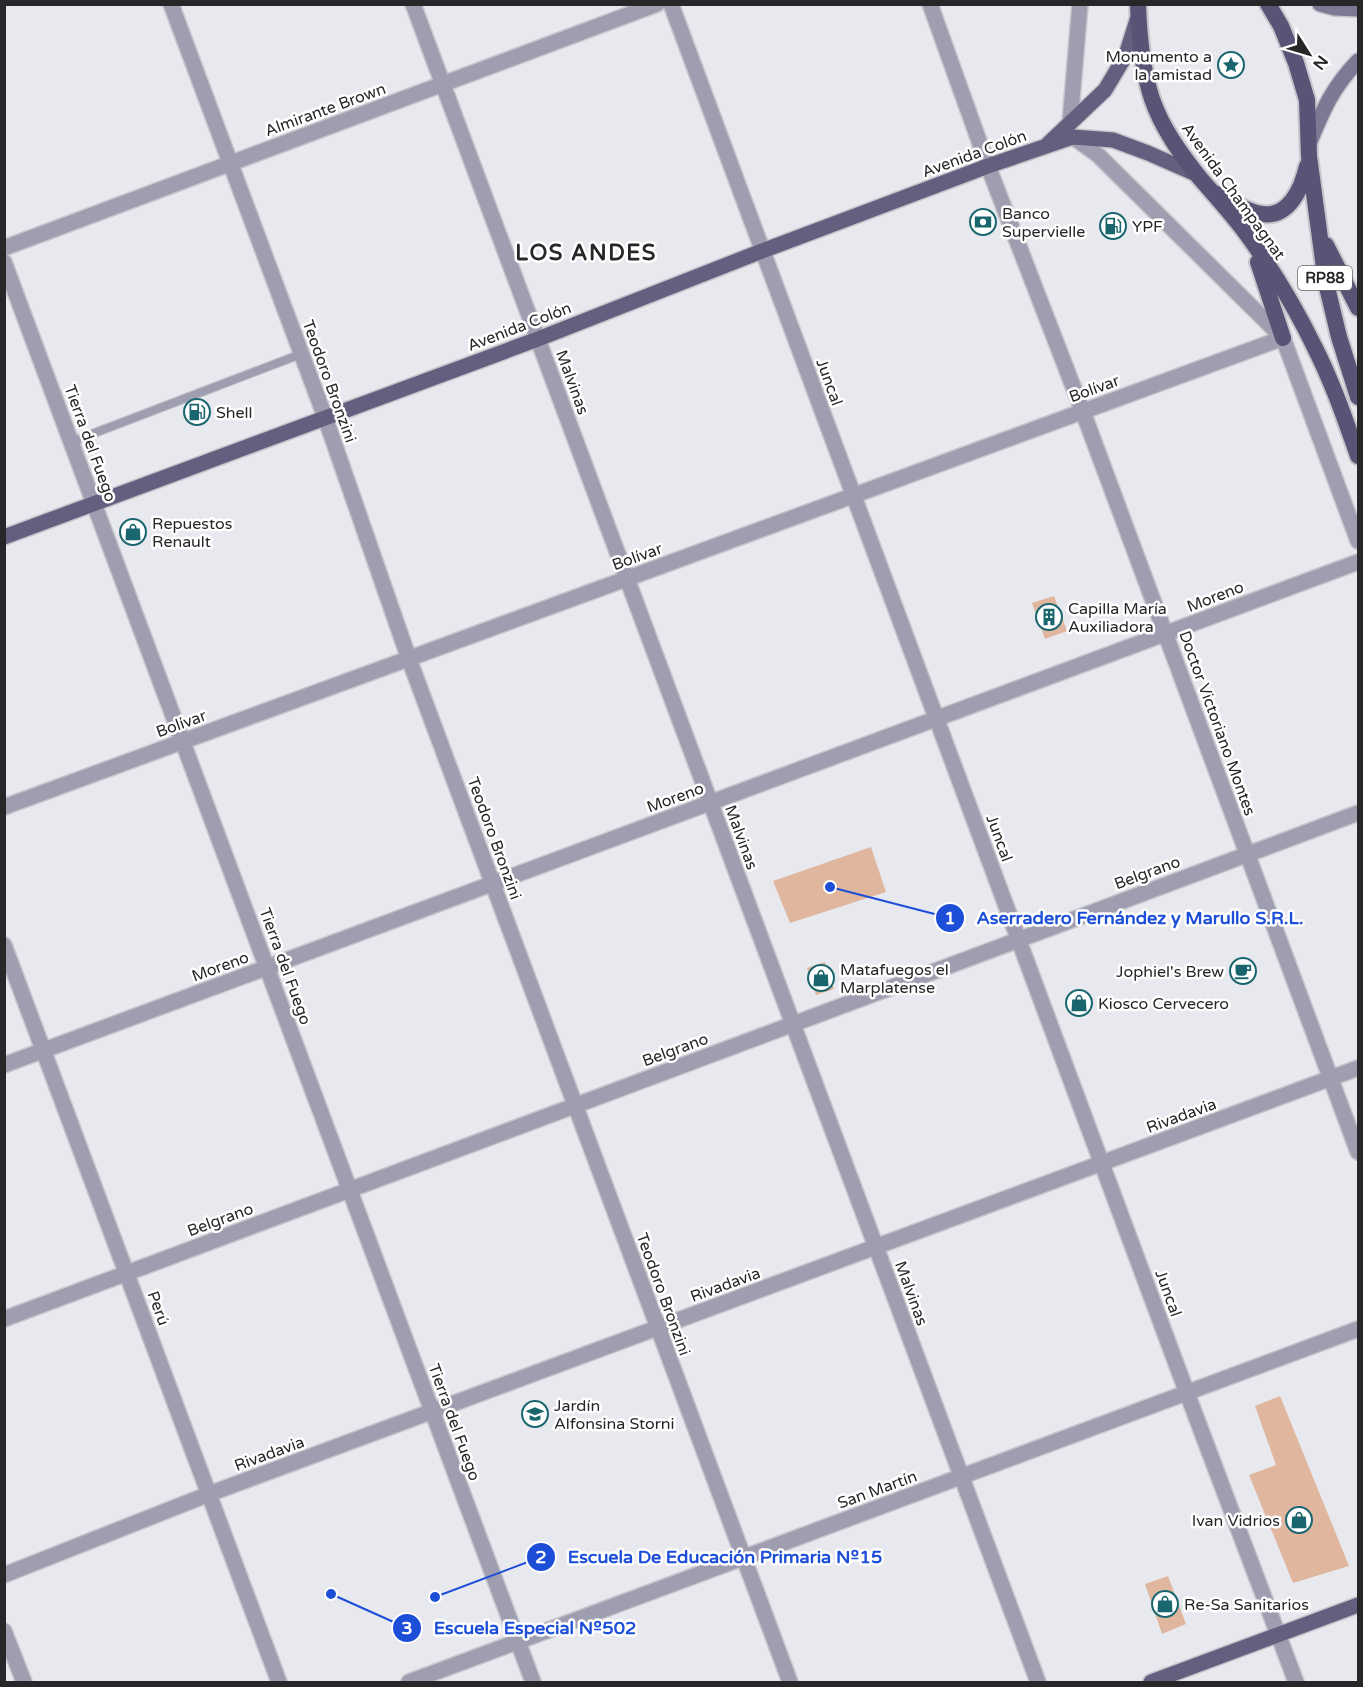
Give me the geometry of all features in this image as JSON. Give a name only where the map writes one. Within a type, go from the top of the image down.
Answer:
[{"type":"highway","name":"RP88","points":[[1268,4],[1281,26],[1296,63],[1307,100],[1309,150],[1326,283],[1339,337],[1359,397]]},
{"type":"highway","name":"Avenida Champagnat","points":[[1138,11],[1142,54],[1152,99],[1168,133],[1198,175],[1251,238],[1288,298],[1315,346],[1359,456]]},
{"type":"highway","name":"RP88","points":[[1211,191],[1254,212],[1263,214],[1277,212],[1287,206],[1304,182],[1309,150]]},
{"type":"highway","points":[[1319,232],[1358,309]]},
{"type":"highway","points":[[1251,238],[1283,338]]},
{"type":"main road","points":[[1320,4],[1335,8],[1359,9]]},
{"type":"main road","name":"Avenida Colón","points":[[4,537],[538,339],[762,251],[1046,146],[1071,130],[1105,90],[1126,55],[1138,11]]},
{"type":"main road","points":[[1309,150],[1324,107],[1344,76],[1359,61]]},
{"type":"main road","points":[[1071,130],[1148,153],[1198,175]]},
{"type":"main road","points":[[1151,1683],[1359,1605]]},
{"type":"street","name":"Teodoro Bronzini","points":[[171,4],[325,417],[409,659],[790,1683]]},
{"type":"street","name":"Malvinas","points":[[413,4],[1038,1683]]},
{"type":"street","name":"Almirante Brown","points":[[4,248],[657,4]]},
{"type":"street","name":"Juncal","points":[[671,4],[1296,1683]]},
{"type":"street","name":"Doctor Victoriano Montes","points":[[930,4],[988,166],[1083,412],[1359,1152]]},
{"type":"street","points":[[1080,4],[1071,130],[1283,338],[1359,541]]},
{"type":"street","name":"Tierra del Fuego","points":[[4,262],[533,1683]]},
{"type":"street","points":[[1358,309],[1359,300]]},
{"type":"street","name":"Bolívar","points":[[4,807],[1283,338]]},
{"type":"street","name":"Moreno","points":[[4,1065],[1359,562]]},
{"type":"street","name":"Belgrano","points":[[4,1319],[1359,813]]},
{"type":"street","name":"Perú","points":[[4,945],[279,1683]]},
{"type":"street","name":"Rivadavia","points":[[4,1575],[209,1494],[1359,1068]]},
{"type":"street","name":"San Martín","points":[[409,1683],[1359,1329]]},
{"type":"street","points":[[4,1631],[24,1683]]},
{"type":"lane","points":[[71,442],[301,354]]},
{"type":"building","name":"Capilla María Auxiliadora","points":[[1054,596],[1067,631],[1045,639],[1032,603]]},
{"type":"building","points":[[871,847],[886,892],[790,923],[773,881]]},
{"type":"building","name":"Matafuegos el Marplatense","points":[[825,962],[834,989],[816,995],[807,968]]},
{"type":"building","name":"Ivan Vidrios","points":[[1280,1396],[1349,1566],[1293,1583],[1249,1475],[1276,1465],[1255,1406]]},
{"type":"building","name":"Re-Sa Sanitarios","points":[[1168,1576],[1186,1624],[1162,1634],[1145,1584]]},
{"type":"place","name":"Monumento a la amistad","points":[[1231,65]]},
{"type":"place","name":"Banco Supervielle","points":[[983,222]]},
{"type":"place","name":"YPF","points":[[1113,226]]},
{"type":"place","name":"Shell","points":[[197,412]]},
{"type":"place","name":"Repuestos Renault","points":[[133,532]]},
{"type":"place","name":"Capilla María Auxiliadora","points":[[1049,617]]},
{"type":"place","name":"Aserradero Fernández y Marullo S.R.L.","points":[[830,887]]},
{"type":"place","name":"Jophiel's Brew","points":[[1243,971]]},
{"type":"place","name":"Matafuegos el Marplatense","points":[[821,978]]},
{"type":"place","name":"Kiosco Cervecero","points":[[1079,1003]]},
{"type":"place","name":"Jardín Alfonsina Storni","points":[[535,1414]]},
{"type":"place","name":"Ivan Vidrios","points":[[1299,1520]]},
{"type":"place","name":"Escuela Especial Nº502","points":[[331,1594]]},
{"type":"place","name":"Escuela De Educación Primaria Nº15","points":[[435,1597]]},
{"type":"place","name":"Re-Sa Sanitarios","points":[[1165,1604]]},
{"type":"district","name":"LOS ANDES","points":[[586,252]]}]
